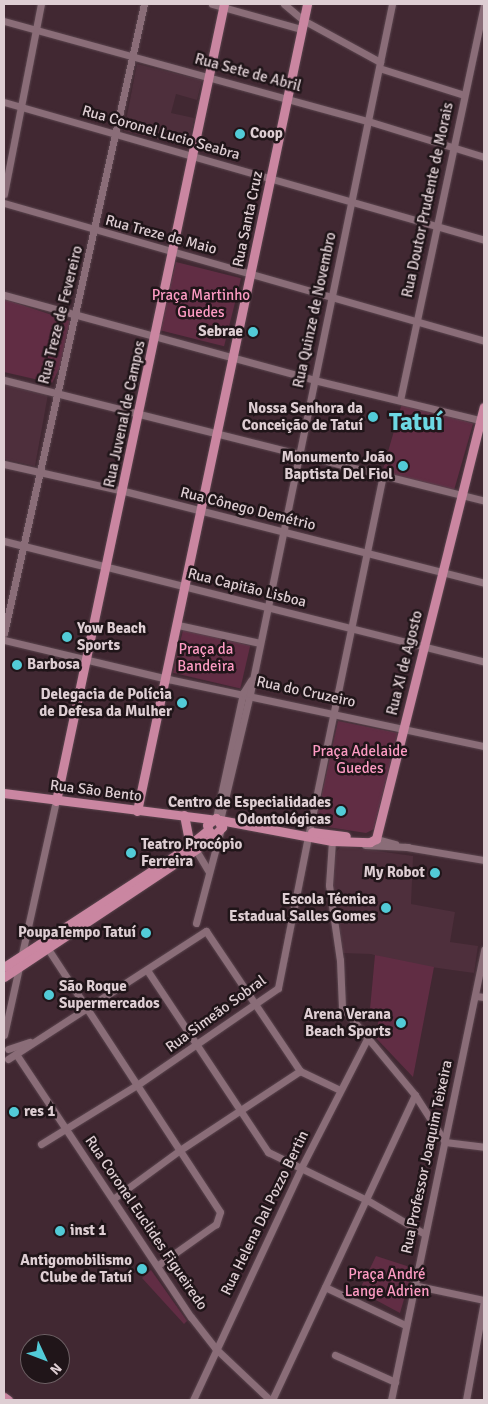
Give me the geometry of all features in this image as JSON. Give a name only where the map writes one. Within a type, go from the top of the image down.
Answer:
[{"type":"main road","name":"Rua Santa Cruz","points":[[137,811],[178,625],[232,357],[307,4]]},
{"type":"main road","name":"Rua Juvenal de Campos","points":[[56,800],[124,491],[156,334],[170,252],[193,156],[224,5]]},
{"type":"main road","points":[[483,421],[484,407]]},
{"type":"main road","name":"Rua XI de Agosto","points":[[376,838],[442,573],[483,421]]},
{"type":"main road","name":"Rua São Bento","points":[[4,793],[137,811],[184,815],[215,826],[243,824],[309,835],[376,838]]},
{"type":"main road","points":[[184,815],[194,847]]},
{"type":"main road","points":[[4,977],[48,949],[194,847],[215,826]]},
{"type":"main road","name":"Rua São Bento","points":[[309,835],[332,841]]},
{"type":"main road","points":[[332,841],[370,842],[376,838]]},
{"type":"main road","points":[[4,967],[194,847]]},
{"type":"main road","points":[[4,1397],[8,1400]]},
{"type":"street","points":[[4,194],[41,4]]},
{"type":"street","name":"Rua Treze de Fevereiro","points":[[4,633],[56,392],[96,232],[144,4]]},
{"type":"street","points":[[212,4],[224,5],[302,24],[380,65],[464,95]]},
{"type":"street","points":[[284,4],[302,24]]},
{"type":"street","name":"Rua Quinze de Novembro","points":[[196,923],[209,872],[215,826],[268,608],[392,4]]},
{"type":"street","name":"Rua Doutor Prudente de Morais","points":[[400,400],[435,227],[484,6]]},
{"type":"street","name":"Rua Sete de Abril","points":[[4,21],[368,121],[484,157]]},
{"type":"street","name":"Rua Coronel Lucio Seabra","points":[[4,102],[484,240]]},
{"type":"street","name":"Rua Treze de Maio","points":[[4,203],[96,232],[250,273],[484,341]]},
{"type":"street","points":[[4,295],[156,334],[314,380],[483,421]]},
{"type":"street","points":[[4,380],[300,453],[484,501]]},
{"type":"street","name":"Rua Cônego Demétrio","points":[[4,464],[124,491],[200,512],[484,583]]},
{"type":"street","points":[[309,835],[383,476]]},
{"type":"street","name":"Rua Capitão Lisboa","points":[[4,541],[484,662]]},
{"type":"street","points":[[178,625],[260,643]]},
{"type":"street","name":"Rua do Cruzeiro","points":[[4,640],[166,679],[246,693],[484,746]]},
{"type":"street","points":[[4,1034],[56,800]]},
{"type":"street","name":"Rua Simeão Sobral","points":[[41,1144],[137,1085],[278,988],[309,835]]},
{"type":"street","name":"Rua São Bento","points":[[376,838],[408,848]]},
{"type":"street","points":[[332,841],[329,885],[340,960],[342,1007],[367,1040],[415,1095],[445,1142],[484,1147]]},
{"type":"street","name":"Rua São Bento","points":[[332,841],[408,848],[484,860]]},
{"type":"street","points":[[194,847],[209,872]]},
{"type":"street","points":[[6,1059],[206,931],[300,1071],[340,1090]]},
{"type":"street","points":[[48,949],[220,1212],[220,1219],[157,1266]]},
{"type":"street","name":"Rua Professor Joaquim Teixeira","points":[[391,1400],[413,1285],[476,996],[484,949]]},
{"type":"street","points":[[146,970],[239,1112],[268,1152],[367,1200],[425,1234]]},
{"type":"street","points":[[476,996],[484,997]]},
{"type":"street","points":[[6,1059],[11,1054],[6,1048],[38,1040]]},
{"type":"street","name":"Rua Helena Dal Pozzo Bertin","points":[[193,1400],[301,1168],[367,1040]]},
{"type":"street","name":"Rua Coronel Euclides Figueiredo","points":[[16,1054],[157,1266],[216,1348],[271,1398],[282,1400]]},
{"type":"street","points":[[113,1199],[180,1150],[300,1071]]},
{"type":"street","points":[[271,1398],[367,1200],[415,1095]]},
{"type":"street","points":[[413,1285],[484,1301],[466,1400]]},
{"type":"street","points":[[325,1287],[405,1325]]},
{"type":"street","points":[[335,1355],[395,1382]]},
{"type":"shaded area","points":[[137,64],[202,80],[197,100],[176,94],[171,113],[194,118],[189,147],[124,131]]},
{"type":"shaded area","points":[[4,384],[48,394],[35,466],[4,459]]},
{"type":"shaded area","name":"Escola Técnica Estadual Salles Gomes","points":[[341,846],[413,856],[411,904],[455,912],[450,942],[478,946],[474,973],[402,963],[371,954],[342,953],[337,896],[331,885],[334,855]]},
{"type":"green space","name":"Praça Martinho Guedes","points":[[176,262],[241,278],[224,346],[159,330]]},
{"type":"green space","points":[[4,299],[70,321],[62,363],[52,383],[4,372]]},
{"type":"green space","points":[[402,403],[473,423],[454,492],[382,471]]},
{"type":"green space","name":"Praça da Bandeira","points":[[183,630],[250,646],[240,688],[173,673]]},
{"type":"green space","name":"Praça Adelaide Guedes","points":[[338,721],[398,733],[374,829],[366,833],[315,825]]},
{"type":"green space","name":"Arena Verana Beach Sports","points":[[375,955],[434,967],[413,1077],[376,1038],[380,1009],[370,1009]]},
{"type":"green space","name":"Praça André Lange Adrien","points":[[376,1256],[413,1268],[400,1313],[359,1291]]},
{"type":"green space","points":[[151,1270],[187,1321],[184,1324],[142,1278]]},
{"type":"place","name":"Coop","points":[[240,134]]},
{"type":"place","name":"Sebrae","points":[[253,332]]},
{"type":"place","name":"Nossa Senhora da Conceição de Tatuí","points":[[373,417]]},
{"type":"place","name":"Monumento João Baptista Del Fiol","points":[[403,466]]},
{"type":"place","name":"Yow Beach Sports","points":[[67,637]]},
{"type":"place","name":"Barbosa","points":[[17,665]]},
{"type":"place","name":"Delegacia de Polícia de Defesa da Mulher","points":[[182,703]]},
{"type":"place","name":"Centro de Especialidades Odontológicas","points":[[341,811]]},
{"type":"place","name":"Teatro Procópio Ferreira","points":[[131,853]]},
{"type":"place","name":"My Robot","points":[[435,873]]},
{"type":"place","name":"Escola Técnica Estadual Salles Gomes","points":[[386,908]]},
{"type":"place","name":"PoupaTempo Tatuí","points":[[146,933]]},
{"type":"place","name":"São Roque Supermercados","points":[[49,995]]},
{"type":"place","name":"Arena Verana Beach Sports","points":[[401,1023]]},
{"type":"place","name":"res 1","points":[[14,1112]]},
{"type":"place","name":"inst 1","points":[[60,1231]]},
{"type":"place","name":"Antigomobilismo Clube de Tatuí","points":[[142,1269]]},
{"type":"district","name":"Tatuí","points":[[416,422]]}]
